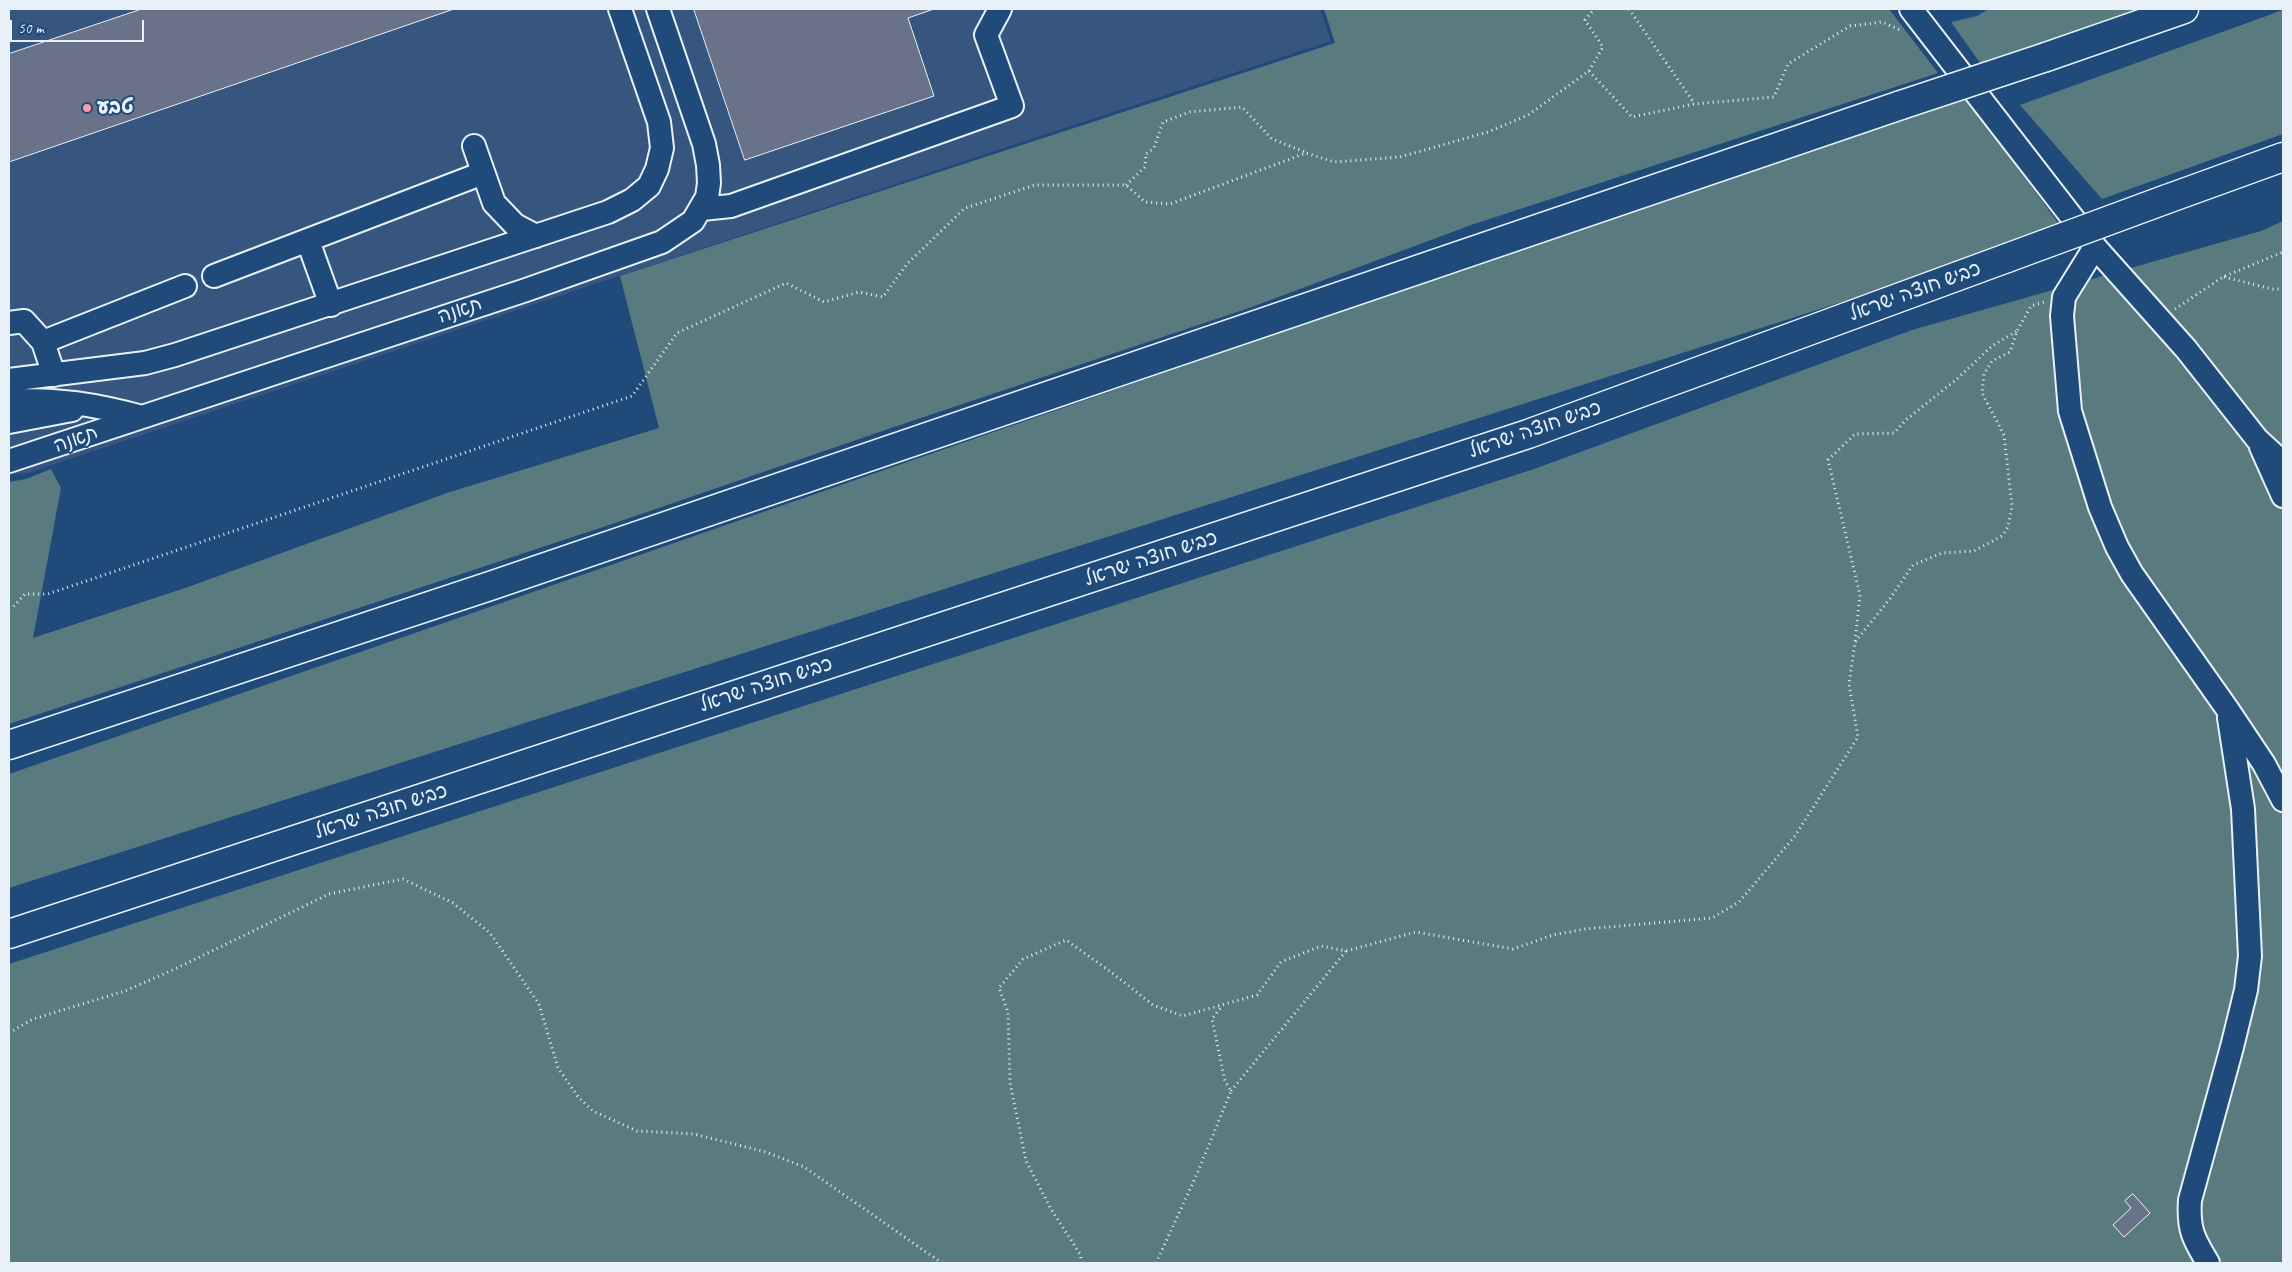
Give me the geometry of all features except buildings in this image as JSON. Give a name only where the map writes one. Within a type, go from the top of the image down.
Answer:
[{"type":"highway","points":[[9,745],[490,586],[2184,9]]},
{"type":"highway","name":"כביש חוצה ישראל","points":[[9,934],[1528,434],[2283,157]]},
{"type":"street","points":[[9,380],[144,363],[214,344],[608,212],[632,200],[649,186],[657,168],[662,148],[659,122],[620,9]]},
{"type":"street","name":"תאנה","points":[[9,461],[636,252],[662,242],[680,231],[693,221],[702,209],[707,197],[709,183],[708,165],[704,144],[658,9]]},
{"type":"street","points":[[702,209],[731,206],[1012,106],[986,35],[1000,9]]},
{"type":"street","points":[[1906,9],[1940,45]]},
{"type":"street","points":[[1912,9],[2095,247],[2186,348],[2257,439],[2283,463]]},
{"type":"street","points":[[474,146],[494,203],[516,225],[536,236]]},
{"type":"street","points":[[214,276],[483,173]]},
{"type":"street","points":[[308,240],[332,305]]},
{"type":"street","points":[[2095,247],[2064,297],[2062,316],[2070,411],[2100,508],[2117,547],[2132,574],[2228,710],[2264,764],[2283,800]]},
{"type":"street","points":[[43,342],[185,286]]},
{"type":"street","points":[[9,322],[24,321],[43,342],[54,375]]},
{"type":"street","points":[[9,400],[68,400],[142,417]]},
{"type":"street","points":[[9,422],[100,406]]},
{"type":"street","points":[[2257,439],[2283,496]]},
{"type":"street","points":[[2208,1263],[2196,1243],[2189,1222],[2190,1200],[2232,1048],[2246,990],[2250,956],[2243,809],[2228,710]]},
{"type":"path","points":[[1126,185],[1145,167],[1146,154],[1154,148],[1163,122],[1190,112],[1242,107],[1272,139],[1334,162],[1400,157],[1488,132],[1528,115],[1589,71],[1603,47],[1585,20],[1594,9]]},
{"type":"path","points":[[1629,9],[1694,104]]},
{"type":"path","points":[[1589,71],[1632,117],[1694,104],[1774,97],[1788,64],[1850,26],[1882,22],[1907,32]]},
{"type":"path","points":[[9,608],[13,607],[25,594],[48,594],[632,396],[677,333],[786,283],[824,302],[859,292],[883,297],[907,264],[965,208],[1035,185],[1126,185],[1145,202],[1170,204],[1306,153]]},
{"type":"path","points":[[2160,318],[2223,277],[2283,252]]},
{"type":"path","points":[[2223,277],[2272,289],[2283,289]]},
{"type":"path","points":[[1855,642],[1889,600],[1913,565],[1942,553],[1974,551],[2002,536],[2008,527],[2012,506],[2004,435],[1982,393],[1984,374],[1992,361],[2010,352],[2017,331],[2031,306]]},
{"type":"path","points":[[1082,1263],[1080,1254],[1051,1209],[1026,1161],[1010,1083],[1008,1012],[999,988],[1023,958],[1066,940],[1153,1005],[1183,1016],[1257,996],[1281,962],[1320,946],[1346,951],[1416,932],[1512,949],[1553,935],[1584,929],[1712,918],[1739,902],[1795,836],[1858,737],[1849,684],[1860,595],[1828,460],[1855,434],[1894,433],[1907,419],[1957,379],[1992,346],[2017,331]]},
{"type":"path","points":[[9,1033],[33,1019],[125,991],[329,894],[403,879],[453,903],[490,933],[539,1004],[558,1068],[579,1098],[593,1111],[637,1131],[694,1134],[766,1152],[804,1167],[942,1263]]},
{"type":"path","points":[[1156,1263],[1197,1174],[1231,1091],[1346,951]]},
{"type":"path","points":[[1222,1005],[1212,1019],[1225,1081],[1231,1091]]},
{"type":"shaded area","points":[[9,9],[1320,9],[1331,41],[28,473],[9,475]]},
{"type":"green space","points":[[1324,9],[1889,9],[1938,73],[1471,225],[1249,308],[615,523],[9,724],[9,482],[26,479],[51,469],[61,488],[33,638],[188,587],[447,493],[659,428],[620,276],[1335,43]]},
{"type":"green space","points":[[1989,9],[2152,9],[1983,67],[1951,22],[1977,16]]},
{"type":"green space","points":[[2283,10],[2283,134],[2102,199],[2020,105]]},
{"type":"green space","points":[[1964,95],[2064,231],[9,888],[9,774]]},
{"type":"green space","points":[[2283,221],[2283,1263],[9,1263],[9,964],[1537,468],[1912,330],[2261,231]]},
{"type":"place","name":"טבע","points":[[87,108]]}]
